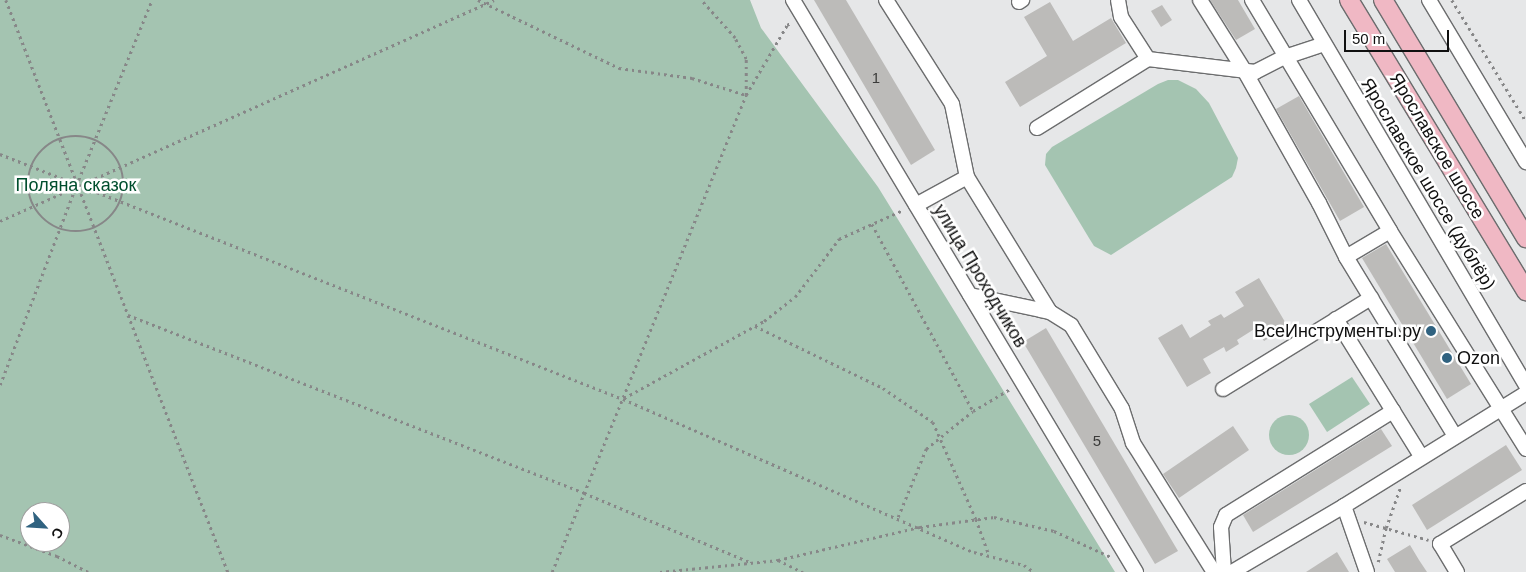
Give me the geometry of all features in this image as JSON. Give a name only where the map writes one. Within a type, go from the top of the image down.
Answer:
[{"type":"main road","name":"Ярославское шоссе","points":[[1349,0],[1526,291]]},
{"type":"main road","name":"Ярославское шоссе","points":[[1383,0],[1526,238]]},
{"type":"street","name":"улица Проходчиков","points":[[792,0],[1134,568]]},
{"type":"street","points":[[886,0],[952,104],[967,177],[1050,312]]},
{"type":"street","points":[[1118,0],[1121,17],[1148,59]]},
{"type":"street","points":[[1200,0],[1244,70],[1319,203],[1346,257],[1455,436]]},
{"type":"street","points":[[1252,0],[1284,57],[1390,231],[1526,449]]},
{"type":"street","name":"Ярославское шоссе (дублёр)","points":[[1299,0],[1526,386]]},
{"type":"street","points":[[1429,0],[1526,162]]},
{"type":"street","points":[[1037,128],[1148,59],[1255,72],[1284,57],[1324,44]]},
{"type":"street","points":[[916,205],[967,177]]},
{"type":"street","points":[[1346,257],[1390,231]]},
{"type":"street","points":[[970,295],[1050,312],[1071,325],[1122,409],[1132,443],[1214,572]]},
{"type":"street","points":[[1223,389],[1371,298]]},
{"type":"street","points":[[1336,319],[1421,456]]},
{"type":"street","points":[[1232,572],[1346,512],[1421,456],[1526,393]]},
{"type":"street","points":[[1224,572],[1221,527],[1226,515],[1393,410]]},
{"type":"street","points":[[1457,572],[1440,544],[1526,490]]},
{"type":"street","points":[[1346,512],[1372,568]]},
{"type":"path","points":[[6,0],[76,186],[228,572]]},
{"type":"path","points":[[0,385],[76,186],[152,0]]},
{"type":"path","points":[[478,0],[619,68],[692,78],[746,95]]},
{"type":"path","points":[[0,221],[494,0]]},
{"type":"path","points":[[701,0],[735,38],[746,59],[746,95]]},
{"type":"path","points":[[1452,0],[1526,122]]},
{"type":"path","points":[[552,572],[746,95],[787,26]]},
{"type":"path","points":[[71,136],[95,140],[106,146],[121,166],[124,184],[121,203],[105,223],[94,230],[77,233],[60,230],[48,224],[32,206],[28,193],[31,167],[37,155],[59,139],[71,136]]},
{"type":"path","points":[[0,154],[76,186],[623,399],[898,517],[974,552],[1024,565],[1034,572]]},
{"type":"path","points":[[623,399],[755,326],[795,297],[839,239],[916,205]]},
{"type":"path","points":[[872,224],[973,411]]},
{"type":"path","points":[[128,315],[584,493],[752,563]]},
{"type":"path","points":[[755,326],[883,388],[933,422],[976,519],[988,556]]},
{"type":"path","points":[[898,517],[926,449],[973,411],[1022,383]]},
{"type":"path","points":[[1372,568],[1408,465]]},
{"type":"path","points":[[1346,512],[1386,528],[1440,544]]},
{"type":"path","points":[[660,572],[778,560],[920,527],[994,517],[1054,531],[1134,568]]},
{"type":"path","points":[[0,535],[57,556],[88,572]]},
{"type":"path","points":[[778,560],[803,572]]},
{"type":"green space","name":"Поляна сказок","points":[[0,0],[750,0],[761,28],[878,187],[1115,572],[0,572]]},
{"type":"green space","points":[[1168,80],[1178,80],[1196,89],[1209,103],[1238,158],[1236,168],[1232,177],[1111,255],[1094,246],[1045,165],[1046,154],[1052,147],[1158,84]]},
{"type":"green space","points":[[1352,377],[1370,404],[1327,432],[1309,404]]},
{"type":"green space","points":[[1293,415],[1300,418],[1306,424],[1309,435],[1308,443],[1300,452],[1293,455],[1285,455],[1278,452],[1270,443],[1269,431],[1272,424],[1281,416]]},
{"type":"building","points":[[814,0],[846,0],[935,150],[911,165]]},
{"type":"building","points":[[1210,0],[1238,0],[1255,29],[1236,40]]},
{"type":"building","points":[[1050,2],[1073,41],[1111,18],[1126,43],[1020,107],[1005,82],[1047,56],[1024,17]]},
{"type":"building","points":[[1162,5],[1172,20],[1161,27],[1151,11]]},
{"type":"building","points":[[1299,96],[1364,207],[1340,221],[1276,109]]},
{"type":"building","points":[[1386,244],[1471,384],[1447,399],[1362,258]]},
{"type":"building","points":[[1259,278],[1288,327],[1264,341],[1256,328],[1237,340],[1239,344],[1226,352],[1224,347],[1203,359],[1211,373],[1187,387],[1158,338],[1182,324],[1190,338],[1211,325],[1208,321],[1221,314],[1224,318],[1244,306],[1235,292]]},
{"type":"building","points":[[1046,328],[1178,551],[1155,564],[1023,342]]},
{"type":"building","points":[[1233,426],[1249,450],[1179,498],[1163,474]]},
{"type":"building","points":[[1381,429],[1392,446],[1253,532],[1243,515]]},
{"type":"building","points":[[1506,445],[1522,470],[1427,530],[1412,505]]},
{"type":"building","points":[[1410,545],[1427,572],[1395,572],[1387,559]]},
{"type":"building","points":[[1337,552],[1349,572],[1306,572]]},
{"type":"place","name":"ВсеИнструменты.ру","points":[[1431,331]]},
{"type":"place","name":"Ozon","points":[[1447,358]]}]
